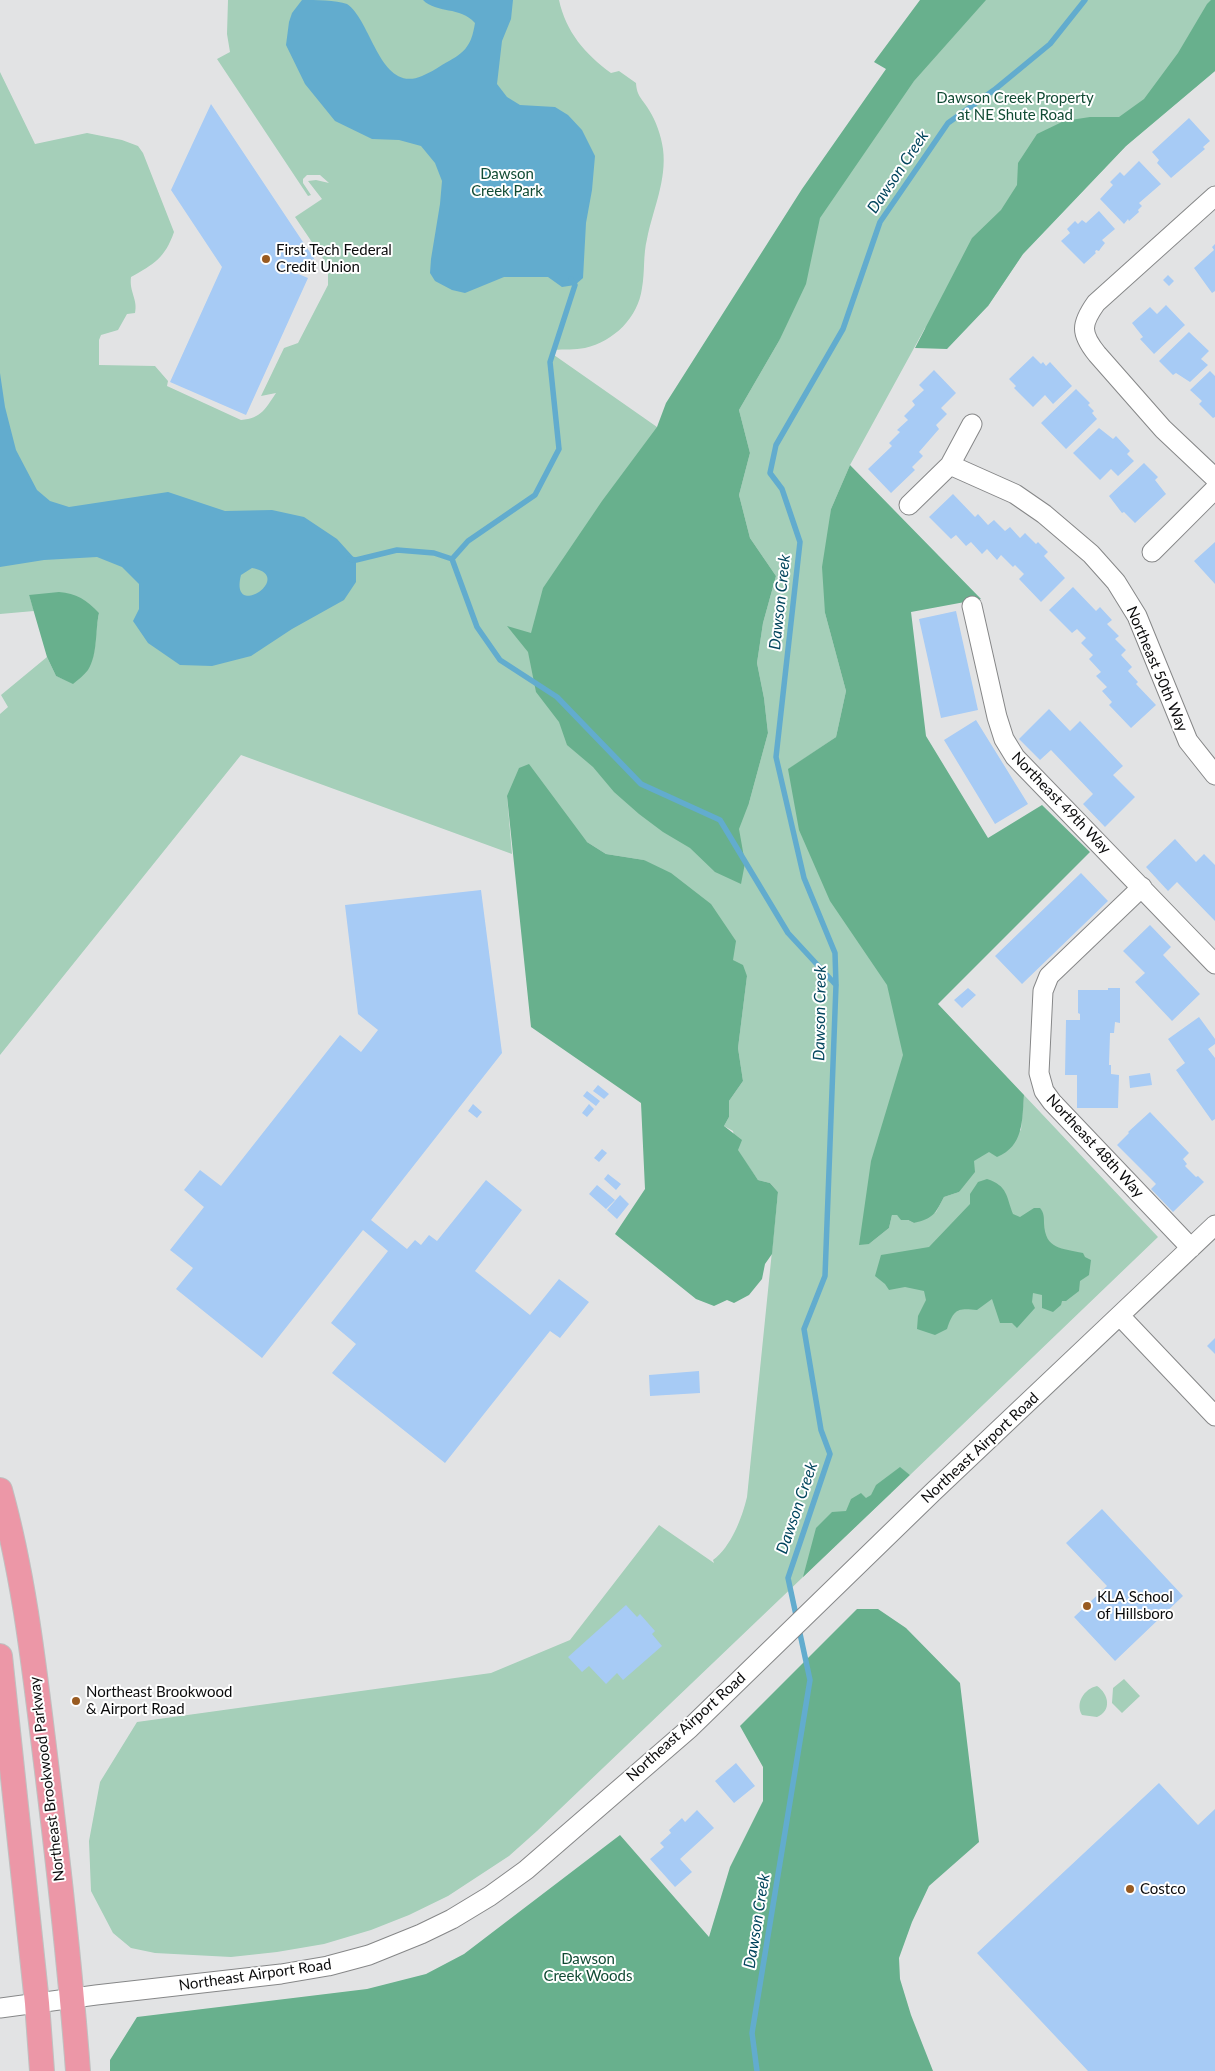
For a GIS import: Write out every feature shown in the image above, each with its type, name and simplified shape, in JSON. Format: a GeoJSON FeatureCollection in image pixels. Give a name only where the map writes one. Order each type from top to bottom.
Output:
{"type":"FeatureCollection","features":[{"type":"Feature","properties":{"kind":"main road","name":"Northeast Brookwood Parkway"},"geometry":{"type":"LineString","coordinates":[[0,1490],[16,1556],[33,1658],[72,1998],[78,2071]]}},
{"type":"Feature","properties":{"kind":"main road","name":"Northeast Brookwood Parkway"},"geometry":{"type":"LineString","coordinates":[[0,1656],[37,2003],[42,2071]]}},
{"type":"Feature","properties":{"kind":"street"},"geometry":{"type":"LineString","coordinates":[[1215,196],[1096,303],[1086,317],[1084,330],[1089,343],[1097,354],[1163,429],[1215,478]]}},
{"type":"Feature","properties":{"kind":"street"},"geometry":{"type":"LineString","coordinates":[[909,505],[950,465],[972,424]]}},
{"type":"Feature","properties":{"kind":"street","name":"Northeast 50th Way"},"geometry":{"type":"LineString","coordinates":[[950,465],[1015,494],[1044,514],[1078,541],[1116,582],[1137,616],[1188,741],[1215,775]]}},
{"type":"Feature","properties":{"kind":"street"},"geometry":{"type":"LineString","coordinates":[[1152,552],[1215,489]]}},
{"type":"Feature","properties":{"kind":"street","name":"Northeast 49th Way"},"geometry":{"type":"LineString","coordinates":[[972,606],[1004,739],[1015,757],[1215,964]]}},
{"type":"Feature","properties":{"kind":"street","name":"Northeast 48th Way"},"geometry":{"type":"LineString","coordinates":[[1142,887],[1049,976],[1043,991],[1040,1073],[1044,1091],[1052,1102],[1191,1248]]}},
{"type":"Feature","properties":{"kind":"street","name":"Northeast Airport Road"},"geometry":{"type":"LineString","coordinates":[[0,2008],[281,1974],[328,1966],[376,1952],[421,1934],[452,1919],[490,1896],[526,1870],[690,1728],[1215,1225]]}},
{"type":"Feature","properties":{"kind":"street"},"geometry":{"type":"LineString","coordinates":[[1120,1316],[1215,1416]]}},
{"type":"Feature","properties":{"kind":"green space"},"geometry":{"type":"Polygon","coordinates":[[[228,0],[559,0],[566,22],[585,50],[611,73],[619,71],[636,83],[639,95],[652,114],[658,128],[664,161],[659,194],[646,245],[640,299],[623,327],[606,340],[585,348],[554,350],[554,355],[657,427],[749,803],[768,733],[757,663],[763,623],[776,576],[750,538],[739,495],[750,453],[739,410],[779,341],[812,209],[960,0],[1215,0],[1215,71],[1126,146],[1023,254],[988,306],[925,328],[850,465],[831,509],[825,613],[846,691],[836,737],[789,769],[908,972],[919,1063],[869,1244],[889,1228],[892,1215],[897,1215],[914,1223],[936,1212],[944,1197],[959,1192],[973,1161],[1021,1130],[1024,1095],[1158,1237],[910,1475],[900,1468],[889,1476],[891,1493],[509,1856],[448,1896],[409,1915],[371,1930],[324,1944],[231,1957],[155,1953],[131,1948],[113,1933],[91,1891],[89,1841],[100,1782],[137,1722],[491,1673],[570,1640],[659,1525],[714,1563],[713,1560],[725,1548],[735,1532],[747,1497],[778,1192],[770,1183],[758,1180],[737,1150],[733,1131],[724,1126],[729,1117],[729,1101],[743,1081],[738,1048],[747,976],[644,860],[606,854],[507,796],[512,854],[241,755],[0,1055],[0,714],[8,707],[1,695],[47,657],[56,676],[73,683],[92,659],[99,613],[29,595],[34,611],[0,614],[0,72],[35,144],[87,133],[122,140],[138,146],[143,153],[174,232],[163,254],[131,277],[131,287],[136,308],[135,313],[127,314],[118,330],[101,335],[99,340],[99,365],[155,366],[168,381],[167,386],[241,420],[248,419],[262,412],[276,393],[261,396],[284,348],[298,343],[328,285],[326,263],[295,217],[322,199],[308,181],[316,180],[329,183],[320,175],[307,175],[303,179],[303,183],[311,195],[308,196],[217,59],[230,52],[227,34],[228,0]]]}},
{"type":"Feature","properties":{"kind":"green space"},"geometry":{"type":"Polygon","coordinates":[[[920,0],[986,0],[914,81],[820,218],[806,284],[779,341],[739,410],[750,453],[739,495],[750,538],[776,576],[763,623],[757,663],[768,733],[749,803],[739,829],[745,863],[741,884],[715,872],[690,848],[663,832],[639,814],[614,792],[593,767],[567,745],[559,722],[536,692],[528,652],[507,626],[531,633],[543,588],[602,501],[657,427],[666,403],[802,189],[886,69],[874,62],[920,0]]]}},
{"type":"Feature","properties":{"kind":"green space"},"geometry":{"type":"Polygon","coordinates":[[[1211,0],[1215,0],[1215,71],[1126,146],[1023,254],[988,306],[947,349],[915,348],[972,238],[1001,210],[1017,185],[1018,163],[1037,134],[1064,121],[1090,117],[1119,117],[1144,99],[1178,53],[1211,0]]]}},
{"type":"Feature","properties":{"kind":"green space"},"geometry":{"type":"Polygon","coordinates":[[[850,465],[981,599],[911,612],[926,736],[988,838],[1042,805],[1090,852],[938,1004],[1024,1095],[1022,1123],[1017,1139],[1006,1152],[997,1157],[989,1152],[974,1161],[975,1172],[959,1192],[944,1197],[930,1217],[914,1223],[908,1220],[901,1220],[897,1215],[892,1215],[889,1228],[869,1244],[859,1245],[871,1161],[903,1055],[887,985],[830,901],[799,830],[788,769],[836,737],[846,691],[825,613],[822,567],[831,509],[850,465]]]}},
{"type":"Feature","properties":{"kind":"green space"},"geometry":{"type":"Polygon","coordinates":[[[59,592],[81,598],[99,613],[95,650],[91,664],[88,670],[73,684],[56,676],[47,657],[29,595],[59,592]]]}},
{"type":"Feature","properties":{"kind":"green space"},"geometry":{"type":"Polygon","coordinates":[[[529,764],[587,842],[606,854],[644,860],[671,873],[711,904],[736,941],[733,960],[743,965],[747,976],[738,1048],[743,1081],[729,1101],[729,1117],[724,1126],[742,1140],[738,1150],[758,1180],[770,1183],[778,1192],[772,1254],[765,1264],[762,1279],[749,1295],[734,1303],[727,1300],[714,1306],[696,1299],[615,1234],[645,1189],[641,1103],[531,1027],[507,796],[519,768],[529,764]]]}},
{"type":"Feature","properties":{"kind":"green space"},"geometry":{"type":"Polygon","coordinates":[[[987,1179],[1003,1188],[1013,1214],[1020,1217],[1034,1208],[1040,1208],[1044,1215],[1045,1232],[1051,1243],[1083,1253],[1085,1257],[1091,1260],[1089,1275],[1080,1281],[1079,1291],[1066,1301],[1062,1301],[1061,1305],[1053,1312],[1042,1308],[1042,1295],[1033,1293],[1032,1302],[1035,1308],[1017,1328],[1012,1323],[1000,1323],[992,1299],[977,1310],[965,1309],[957,1311],[947,1329],[935,1335],[917,1329],[918,1316],[926,1300],[924,1291],[905,1287],[889,1290],[875,1276],[881,1255],[929,1247],[970,1204],[970,1194],[978,1182],[987,1179]]]}},
{"type":"Feature","properties":{"kind":"green space"},"geometry":{"type":"Polygon","coordinates":[[[900,1467],[910,1475],[803,1577],[816,1528],[832,1512],[846,1511],[851,1499],[861,1493],[866,1498],[871,1495],[876,1485],[900,1467]]]}},
{"type":"Feature","properties":{"kind":"green space","name":"Dawson Creek Woods"},"geometry":{"type":"Polygon","coordinates":[[[857,1609],[878,1609],[906,1628],[960,1683],[979,1842],[929,1886],[912,1922],[899,1958],[900,1979],[911,2015],[933,2071],[110,2071],[110,2060],[137,2017],[367,1989],[426,1974],[464,1954],[620,1835],[709,1937],[730,1867],[763,1801],[763,1767],[740,1726],[857,1609]]]}},
{"type":"Feature","properties":{"kind":"green space"},"geometry":{"type":"Polygon","coordinates":[[[1124,1679],[1140,1696],[1122,1713],[1112,1703],[1113,1688],[1124,1679]]]}},
{"type":"Feature","properties":{"kind":"green space"},"geometry":{"type":"Polygon","coordinates":[[[1097,1686],[1106,1698],[1107,1707],[1105,1711],[1097,1717],[1082,1715],[1080,1701],[1082,1697],[1088,1690],[1097,1686]]]}},
{"type":"Feature","properties":{"kind":"water"},"geometry":{"type":"Polygon","coordinates":[[[302,0],[331,1],[347,4],[356,13],[386,66],[396,75],[408,79],[427,74],[461,53],[469,44],[475,23],[463,14],[435,7],[423,0],[513,0],[511,19],[502,41],[497,84],[507,97],[520,105],[555,107],[568,115],[582,130],[595,156],[592,190],[586,223],[583,278],[575,285],[562,287],[548,277],[504,277],[465,293],[452,290],[435,281],[430,273],[442,181],[435,163],[421,146],[399,140],[372,139],[335,121],[305,84],[286,45],[292,13],[302,0]]]}},
{"type":"Feature","properties":{"kind":"water"},"geometry":{"type":"Polygon","coordinates":[[[0,373],[5,407],[16,450],[37,490],[50,501],[69,507],[168,492],[225,511],[272,510],[304,517],[337,539],[356,560],[356,582],[344,600],[292,629],[251,656],[212,666],[180,665],[148,643],[133,621],[139,609],[139,584],[122,567],[97,557],[44,560],[0,567],[0,373]],[[252,568],[241,575],[240,589],[244,595],[251,596],[265,586],[268,579],[264,573],[252,568]]]}},
{"type":"Feature","properties":{"kind":"building","name":"First Tech Federal Credit Union"},"geometry":{"type":"Polygon","coordinates":[[[211,104],[315,260],[296,273],[308,278],[246,415],[170,382],[222,267],[171,190],[211,104]]]}},
{"type":"Feature","properties":{"kind":"building"},"geometry":{"type":"Polygon","coordinates":[[[1189,118],[1210,141],[1203,147],[1205,149],[1171,178],[1157,163],[1159,160],[1152,152],[1189,118]]]}},
{"type":"Feature","properties":{"kind":"building"},"geometry":{"type":"Polygon","coordinates":[[[1139,161],[1161,184],[1139,203],[1142,206],[1138,210],[1139,212],[1124,224],[1100,199],[1113,185],[1110,182],[1120,172],[1124,176],[1139,161]]]}},
{"type":"Feature","properties":{"kind":"building"},"geometry":{"type":"Polygon","coordinates":[[[1099,211],[1115,229],[1102,240],[1105,243],[1099,251],[1096,250],[1096,253],[1084,264],[1061,241],[1070,233],[1067,229],[1075,221],[1078,224],[1082,220],[1086,223],[1099,211]]]}},
{"type":"Feature","properties":{"kind":"building"},"geometry":{"type":"Polygon","coordinates":[[[1215,244],[1215,291],[1212,293],[1194,268],[1214,250],[1212,247],[1215,244]]]}},
{"type":"Feature","properties":{"kind":"building"},"geometry":{"type":"Polygon","coordinates":[[[1168,275],[1174,281],[1169,286],[1163,280],[1168,275]]]}},
{"type":"Feature","properties":{"kind":"building"},"geometry":{"type":"Polygon","coordinates":[[[1166,305],[1185,325],[1154,354],[1140,339],[1143,337],[1132,323],[1150,307],[1157,314],[1166,305]]]}},
{"type":"Feature","properties":{"kind":"building"},"geometry":{"type":"Polygon","coordinates":[[[1189,332],[1209,351],[1201,359],[1208,365],[1190,382],[1176,373],[1173,375],[1159,361],[1189,332]]]}},
{"type":"Feature","properties":{"kind":"building"},"geometry":{"type":"Polygon","coordinates":[[[1033,356],[1046,366],[1050,362],[1072,386],[1053,404],[1045,395],[1033,407],[1014,388],[1016,386],[1009,379],[1033,356]]]}},
{"type":"Feature","properties":{"kind":"building"},"geometry":{"type":"Polygon","coordinates":[[[934,370],[956,393],[941,408],[947,414],[936,425],[939,429],[919,452],[923,456],[912,467],[915,470],[891,493],[868,469],[892,446],[889,443],[900,432],[897,430],[908,420],[904,416],[915,405],[912,401],[924,390],[919,385],[934,370]]]}},
{"type":"Feature","properties":{"kind":"building"},"geometry":{"type":"Polygon","coordinates":[[[1210,371],[1215,376],[1215,417],[1213,418],[1199,404],[1202,401],[1190,390],[1210,371]]]}},
{"type":"Feature","properties":{"kind":"building"},"geometry":{"type":"Polygon","coordinates":[[[1076,389],[1090,403],[1088,405],[1094,411],[1092,413],[1097,419],[1066,449],[1041,423],[1076,389]]]}},
{"type":"Feature","properties":{"kind":"building"},"geometry":{"type":"Polygon","coordinates":[[[1099,428],[1113,439],[1116,436],[1130,451],[1127,454],[1134,461],[1118,476],[1111,469],[1100,480],[1073,453],[1099,428]]]}},
{"type":"Feature","properties":{"kind":"building"},"geometry":{"type":"Polygon","coordinates":[[[1144,463],[1158,477],[1155,480],[1166,494],[1135,523],[1124,512],[1122,513],[1109,496],[1144,463]]]}},
{"type":"Feature","properties":{"kind":"building"},"geometry":{"type":"Polygon","coordinates":[[[953,494],[975,517],[978,514],[988,525],[994,520],[1005,531],[1010,527],[1020,538],[1025,533],[1036,544],[1038,542],[1048,552],[1044,556],[1065,578],[1041,602],[1019,579],[1024,574],[1015,565],[1013,567],[1001,555],[997,560],[987,549],[982,554],[971,542],[966,546],[956,535],[951,539],[929,517],[953,494]]]}},
{"type":"Feature","properties":{"kind":"building"},"geometry":{"type":"Polygon","coordinates":[[[1215,542],[1215,584],[1194,561],[1215,542]]]}},
{"type":"Feature","properties":{"kind":"building"},"geometry":{"type":"Polygon","coordinates":[[[1073,587],[1096,611],[1100,607],[1112,620],[1107,624],[1119,636],[1115,639],[1126,650],[1121,655],[1132,667],[1128,671],[1138,682],[1136,684],[1156,705],[1131,728],[1109,705],[1112,702],[1102,691],[1107,687],[1096,676],[1101,672],[1089,659],[1093,655],[1081,643],[1086,638],[1077,629],[1072,633],[1049,610],[1073,587]]]}},
{"type":"Feature","properties":{"kind":"building"},"geometry":{"type":"Polygon","coordinates":[[[956,611],[978,710],[941,718],[919,619],[956,611]]]}},
{"type":"Feature","properties":{"kind":"building"},"geometry":{"type":"Polygon","coordinates":[[[1049,709],[1070,731],[1080,721],[1123,766],[1113,775],[1135,797],[1105,827],[1083,804],[1093,794],[1051,750],[1040,760],[1019,739],[1049,709]]]}},
{"type":"Feature","properties":{"kind":"building"},"geometry":{"type":"Polygon","coordinates":[[[976,720],[1028,804],[995,824],[944,740],[976,720]]]}},
{"type":"Feature","properties":{"kind":"building"},"geometry":{"type":"Polygon","coordinates":[[[1175,839],[1196,862],[1204,854],[1215,865],[1215,921],[1177,882],[1168,891],[1146,867],[1175,839]]]}},
{"type":"Feature","properties":{"kind":"building"},"geometry":{"type":"Polygon","coordinates":[[[1081,873],[1108,901],[1022,984],[995,956],[1081,873]]]}},
{"type":"Feature","properties":{"kind":"building"},"geometry":{"type":"Polygon","coordinates":[[[481,890],[502,1053],[371,1220],[407,1249],[415,1240],[421,1245],[429,1235],[437,1241],[486,1180],[522,1210],[475,1271],[530,1315],[559,1279],[589,1302],[560,1338],[550,1331],[445,1463],[332,1373],[356,1344],[331,1323],[388,1251],[363,1230],[262,1358],[176,1289],[193,1268],[170,1250],[204,1207],[184,1190],[200,1170],[221,1186],[340,1035],[361,1052],[378,1030],[358,1014],[345,905],[481,890]]]}},
{"type":"Feature","properties":{"kind":"building"},"geometry":{"type":"Polygon","coordinates":[[[1150,925],[1171,947],[1163,955],[1200,994],[1172,1021],[1135,982],[1145,973],[1123,951],[1150,925]]]}},
{"type":"Feature","properties":{"kind":"building"},"geometry":{"type":"Polygon","coordinates":[[[968,988],[976,995],[962,1008],[954,1000],[968,988]]]}},
{"type":"Feature","properties":{"kind":"building"},"geometry":{"type":"Polygon","coordinates":[[[1108,988],[1120,988],[1120,1023],[1115,1022],[1114,1033],[1110,1033],[1109,1065],[1111,1065],[1111,1074],[1119,1075],[1118,1108],[1077,1108],[1077,1075],[1065,1075],[1066,1020],[1080,1020],[1080,1014],[1078,1013],[1078,990],[1108,990],[1108,988]]]}},
{"type":"Feature","properties":{"kind":"building"},"geometry":{"type":"Polygon","coordinates":[[[1199,1017],[1215,1039],[1215,1044],[1208,1049],[1215,1058],[1215,1119],[1212,1121],[1176,1070],[1185,1063],[1168,1039],[1199,1017]]]}},
{"type":"Feature","properties":{"kind":"building"},"geometry":{"type":"Polygon","coordinates":[[[1150,1073],[1152,1085],[1130,1088],[1129,1076],[1150,1073]]]}},
{"type":"Feature","properties":{"kind":"building"},"geometry":{"type":"Polygon","coordinates":[[[598,1085],[609,1094],[604,1099],[593,1091],[598,1085]]]}},
{"type":"Feature","properties":{"kind":"building"},"geometry":{"type":"Polygon","coordinates":[[[587,1091],[600,1101],[596,1106],[583,1096],[587,1091]]]}},
{"type":"Feature","properties":{"kind":"building"},"geometry":{"type":"Polygon","coordinates":[[[473,1104],[482,1112],[477,1118],[468,1111],[473,1104]]]}},
{"type":"Feature","properties":{"kind":"building"},"geometry":{"type":"Polygon","coordinates":[[[589,1104],[594,1109],[587,1117],[582,1113],[589,1104]]]}},
{"type":"Feature","properties":{"kind":"building"},"geometry":{"type":"Polygon","coordinates":[[[1150,1112],[1189,1153],[1183,1159],[1187,1164],[1185,1166],[1204,1182],[1173,1212],[1151,1189],[1156,1184],[1117,1145],[1150,1112]]]}},
{"type":"Feature","properties":{"kind":"building"},"geometry":{"type":"Polygon","coordinates":[[[602,1149],[607,1153],[599,1162],[594,1158],[602,1149]]]}},
{"type":"Feature","properties":{"kind":"building"},"geometry":{"type":"Polygon","coordinates":[[[608,1174],[621,1184],[616,1190],[604,1179],[608,1174]]]}},
{"type":"Feature","properties":{"kind":"building"},"geometry":{"type":"Polygon","coordinates":[[[597,1185],[615,1200],[606,1209],[589,1194],[597,1185]]]}},
{"type":"Feature","properties":{"kind":"building"},"geometry":{"type":"Polygon","coordinates":[[[620,1195],[629,1204],[617,1219],[607,1210],[620,1195]]]}},
{"type":"Feature","properties":{"kind":"building"},"geometry":{"type":"Polygon","coordinates":[[[1215,1338],[1215,1354],[1207,1346],[1215,1338]]]}},
{"type":"Feature","properties":{"kind":"building"},"geometry":{"type":"Polygon","coordinates":[[[699,1371],[700,1393],[650,1396],[649,1375],[699,1371]]]}},
{"type":"Feature","properties":{"kind":"building"},"geometry":{"type":"Polygon","coordinates":[[[1102,1509],[1183,1596],[1115,1661],[1074,1617],[1107,1586],[1066,1543],[1102,1509]]]}},
{"type":"Feature","properties":{"kind":"building"},"geometry":{"type":"Polygon","coordinates":[[[626,1605],[637,1617],[640,1614],[655,1631],[652,1634],[662,1646],[623,1680],[617,1673],[606,1684],[589,1666],[582,1672],[568,1657],[626,1605]]]}},
{"type":"Feature","properties":{"kind":"building"},"geometry":{"type":"Polygon","coordinates":[[[736,1763],[755,1786],[734,1803],[715,1781],[736,1763]]]}},
{"type":"Feature","properties":{"kind":"building","name":"Costco"},"geometry":{"type":"Polygon","coordinates":[[[1159,1783],[1198,1825],[1215,1809],[1215,2071],[1088,2071],[977,1953],[1159,1783]]]}},
{"type":"Feature","properties":{"kind":"building"},"geometry":{"type":"Polygon","coordinates":[[[697,1810],[714,1828],[680,1859],[692,1872],[675,1887],[650,1859],[664,1847],[660,1843],[671,1833],[669,1830],[682,1818],[685,1822],[697,1810]]]}},
{"type":"Feature","properties":{"kind":"waterway","name":"Dawson Creek"},"geometry":{"type":"LineString","coordinates":[[757,2071],[752,2033],[810,1680],[788,1578],[830,1454],[821,1430],[804,1329],[825,1276],[836,985],[835,953],[804,878],[776,757],[800,542],[782,489],[770,473],[776,445],[843,329],[880,222],[948,123],[994,90],[1050,44],[1085,0]]}},
{"type":"Feature","properties":{"kind":"waterway"},"geometry":{"type":"LineString","coordinates":[[452,559],[468,541],[535,495],[559,449],[550,362],[575,285],[571,279]]}},
{"type":"Feature","properties":{"kind":"waterway"},"geometry":{"type":"LineString","coordinates":[[349,559],[356,560],[397,550],[434,553],[452,559]]}},
{"type":"Feature","properties":{"kind":"waterway"},"geometry":{"type":"LineString","coordinates":[[452,559],[477,627],[500,660],[557,697],[641,784],[720,820],[788,933],[836,985]]}},
{"type":"Feature","properties":{"kind":"place","name":"First Tech Federal Credit Union"},"geometry":{"type":"Point","coordinates":[266,259]}},
{"type":"Feature","properties":{"kind":"place","name":"KLA School of Hillsboro"},"geometry":{"type":"Point","coordinates":[1087,1606]}},
{"type":"Feature","properties":{"kind":"place","name":"Northeast Brookwood & Airport Road"},"geometry":{"type":"Point","coordinates":[76,1701]}},
{"type":"Feature","properties":{"kind":"place","name":"Costco"},"geometry":{"type":"Point","coordinates":[1130,1889]}},
{"type":"Feature","properties":{"kind":"park label","name":"Dawson Creek Property at NE Shute Road"},"geometry":{"type":"Point","coordinates":[1015,106]}},
{"type":"Feature","properties":{"kind":"park label","name":"Dawson Creek Park"},"geometry":{"type":"Point","coordinates":[507,182]}}]}
